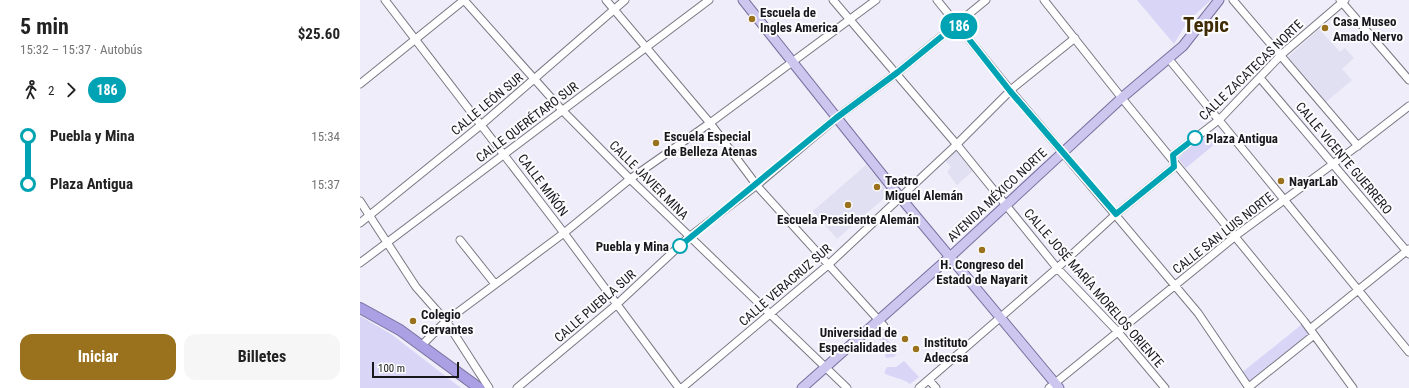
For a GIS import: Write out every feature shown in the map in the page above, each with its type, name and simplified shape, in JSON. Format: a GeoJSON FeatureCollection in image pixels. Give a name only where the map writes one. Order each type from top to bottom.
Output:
{"type":"FeatureCollection","features":[{"type":"Feature","properties":{"kind":"highway"},"geometry":{"type":"LineString","coordinates":[[360,308],[400,330],[471,386],[479,388]]}},
{"type":"Feature","properties":{"kind":"main road"},"geometry":{"type":"LineString","coordinates":[[743,0],[836,118],[900,197],[951,256],[1055,386]]}},
{"type":"Feature","properties":{"kind":"main road","name":"AVENIDA MÉXICO NORTE"},"geometry":{"type":"LineString","coordinates":[[802,388],[880,323],[1006,204],[1122,98],[1183,46],[1219,0]]}},
{"type":"Feature","properties":{"kind":"street","name":"CALLE MIÑÓN"},"geometry":{"type":"LineString","coordinates":[[385,0],[564,233],[679,388]]}},
{"type":"Feature","properties":{"kind":"street"},"geometry":{"type":"LineString","coordinates":[[360,84],[464,0]]}},
{"type":"Feature","properties":{"kind":"street","name":"CALLE JAVIER MINA"},"geometry":{"type":"LineString","coordinates":[[464,0],[562,110],[630,179],[847,388]]}},
{"type":"Feature","properties":{"kind":"street"},"geometry":{"type":"LineString","coordinates":[[606,0],[645,48],[710,123],[757,185],[880,323]]}},
{"type":"Feature","properties":{"kind":"street","name":"CALLE LEÓN SUR"},"geometry":{"type":"LineString","coordinates":[[360,222],[481,125],[625,0]]}},
{"type":"Feature","properties":{"kind":"street","name":"CALLE QUERÉTARO SUR"},"geometry":{"type":"LineString","coordinates":[[360,264],[709,0]]}},
{"type":"Feature","properties":{"kind":"street","name":"CALLE JOSÉ MARÍA MORELOS ORIENTE"},"geometry":{"type":"LineString","coordinates":[[833,0],[1006,204],[1057,268],[1118,332],[1165,388]]}},
{"type":"Feature","properties":{"kind":"street"},"geometry":{"type":"LineString","coordinates":[[421,346],[446,322],[564,233],[630,179],[710,123],[876,0]]}},
{"type":"Feature","properties":{"kind":"street"},"geometry":{"type":"LineString","coordinates":[[937,0],[1010,91],[1175,284],[1198,313],[1248,386]]}},
{"type":"Feature","properties":{"kind":"street","name":"CALLE PUEBLA SUR"},"geometry":{"type":"LineString","coordinates":[[517,388],[616,305],[689,237],[757,185],[836,118],[895,74],[986,0]]}},
{"type":"Feature","properties":{"kind":"street"},"geometry":{"type":"LineString","coordinates":[[1044,0],[1174,162],[1236,236],[1312,332],[1352,388]]}},
{"type":"Feature","properties":{"kind":"street"},"geometry":{"type":"LineString","coordinates":[[1233,0],[1281,58],[1358,146]]}},
{"type":"Feature","properties":{"kind":"street"},"geometry":{"type":"LineString","coordinates":[[1343,1],[1409,80]]}},
{"type":"Feature","properties":{"kind":"street","name":"CALLE ZACATECAS NORTE"},"geometry":{"type":"LineString","coordinates":[[919,388],[1057,268],[1116,214],[1174,167],[1173,155],[1218,121],[1281,58],[1282,54],[1343,1]]}},
{"type":"Feature","properties":{"kind":"street","name":"CALLE VERACRUZ SUR"},"geometry":{"type":"LineString","coordinates":[[682,388],[828,265],[956,145],[1010,91],[1075,38]]}},
{"type":"Feature","properties":{"kind":"street"},"geometry":{"type":"LineString","coordinates":[[1168,58],[1218,121],[1285,200],[1409,352]]}},
{"type":"Feature","properties":{"kind":"street","name":"CALLE VICENTE GUERRERO"},"geometry":{"type":"LineString","coordinates":[[1260,78],[1408,251]]}},
{"type":"Feature","properties":{"kind":"street","name":"CALLE SAN LUIS NORTE"},"geometry":{"type":"LineString","coordinates":[[1055,386],[1175,284],[1236,236],[1358,146],[1409,106]]}},
{"type":"Feature","properties":{"kind":"street"},"geometry":{"type":"LineString","coordinates":[[360,201],[416,287],[446,322],[489,388]]}},
{"type":"Feature","properties":{"kind":"street"},"geometry":{"type":"LineString","coordinates":[[460,240],[496,284]]}},
{"type":"Feature","properties":{"kind":"street"},"geometry":{"type":"LineString","coordinates":[[1240,388],[1248,386],[1408,251]]}},
{"type":"Feature","properties":{"kind":"street"},"geometry":{"type":"LineString","coordinates":[[929,380],[936,388]]}},
{"type":"Feature","properties":{"kind":"shaded area"},"geometry":{"type":"Polygon","coordinates":[[[1137,0],[1211,0],[1187,22],[1174,44],[1137,0]]]}},
{"type":"Feature","properties":{"kind":"shaded area"},"geometry":{"type":"Polygon","coordinates":[[[1319,29],[1340,52],[1345,48],[1354,58],[1342,69],[1352,80],[1326,102],[1287,58],[1319,29]]]}},
{"type":"Feature","properties":{"kind":"shaded area","name":"Plaza Antigua"},"geometry":{"type":"Polygon","coordinates":[[[1208,132],[1216,143],[1186,168],[1178,158],[1208,132]]]}},
{"type":"Feature","properties":{"kind":"shaded area"},"geometry":{"type":"Polygon","coordinates":[[[955,150],[973,171],[957,185],[947,172],[951,167],[945,160],[955,150]]]}},
{"type":"Feature","properties":{"kind":"shaded area","name":"Escuela Presidente Alemán"},"geometry":{"type":"Polygon","coordinates":[[[866,165],[890,193],[837,239],[813,211],[866,165]]]}},
{"type":"Feature","properties":{"kind":"shaded area"},"geometry":{"type":"Polygon","coordinates":[[[360,316],[391,334],[461,388],[360,388],[360,316]]]}},
{"type":"Feature","properties":{"kind":"shaded area"},"geometry":{"type":"Polygon","coordinates":[[[1306,321],[1316,334],[1249,387],[1240,374],[1306,321]]]}},
{"type":"Feature","properties":{"kind":"shaded area"},"geometry":{"type":"Polygon","coordinates":[[[881,332],[898,352],[894,357],[886,358],[881,341],[875,337],[881,332]]]}},
{"type":"Feature","properties":{"kind":"shaded area"},"geometry":{"type":"Polygon","coordinates":[[[904,361],[919,377],[910,384],[904,380],[884,373],[887,367],[896,367],[904,361]]]}},
{"type":"Feature","properties":{"kind":"bus line","name":"186"},"geometry":{"type":"LineString","coordinates":[[680,246],[689,237],[757,185],[836,118],[898,72],[957,24],[1010,91],[1116,214],[1174,167],[1173,155],[1195,138]]}},
{"type":"Feature","properties":{"kind":"place","name":"Escuela de Ingles America"},"geometry":{"type":"Point","coordinates":[752,19]}},
{"type":"Feature","properties":{"kind":"place","name":"Casa Museo Amado Nervo"},"geometry":{"type":"Point","coordinates":[1325,28]}},
{"type":"Feature","properties":{"kind":"place","name":"Plaza Antigua"},"geometry":{"type":"Point","coordinates":[1195,138]}},
{"type":"Feature","properties":{"kind":"place","name":"Escuela Especial de Belleza Atenas"},"geometry":{"type":"Point","coordinates":[656,143]}},
{"type":"Feature","properties":{"kind":"place","name":"NayarLab"},"geometry":{"type":"Point","coordinates":[1281,181]}},
{"type":"Feature","properties":{"kind":"place","name":"Teatro Miguel Alemán"},"geometry":{"type":"Point","coordinates":[877,187]}},
{"type":"Feature","properties":{"kind":"place","name":"Escuela Presidente Alemán"},"geometry":{"type":"Point","coordinates":[848,205]}},
{"type":"Feature","properties":{"kind":"place","name":"Puebla y Mina"},"geometry":{"type":"Point","coordinates":[680,246]}},
{"type":"Feature","properties":{"kind":"place","name":"H. Congreso del Estado de Nayarit"},"geometry":{"type":"Point","coordinates":[982,250]}},
{"type":"Feature","properties":{"kind":"place","name":"Colegio Cervantes"},"geometry":{"type":"Point","coordinates":[413,321]}},
{"type":"Feature","properties":{"kind":"place","name":"Universidad de Especialidades"},"geometry":{"type":"Point","coordinates":[905,339]}},
{"type":"Feature","properties":{"kind":"place","name":"Instituto Adeccsa"},"geometry":{"type":"Point","coordinates":[916,349]}},
{"type":"Feature","properties":{"kind":"district","name":"Tepic"},"geometry":{"type":"Point","coordinates":[1206,25]}}]}
